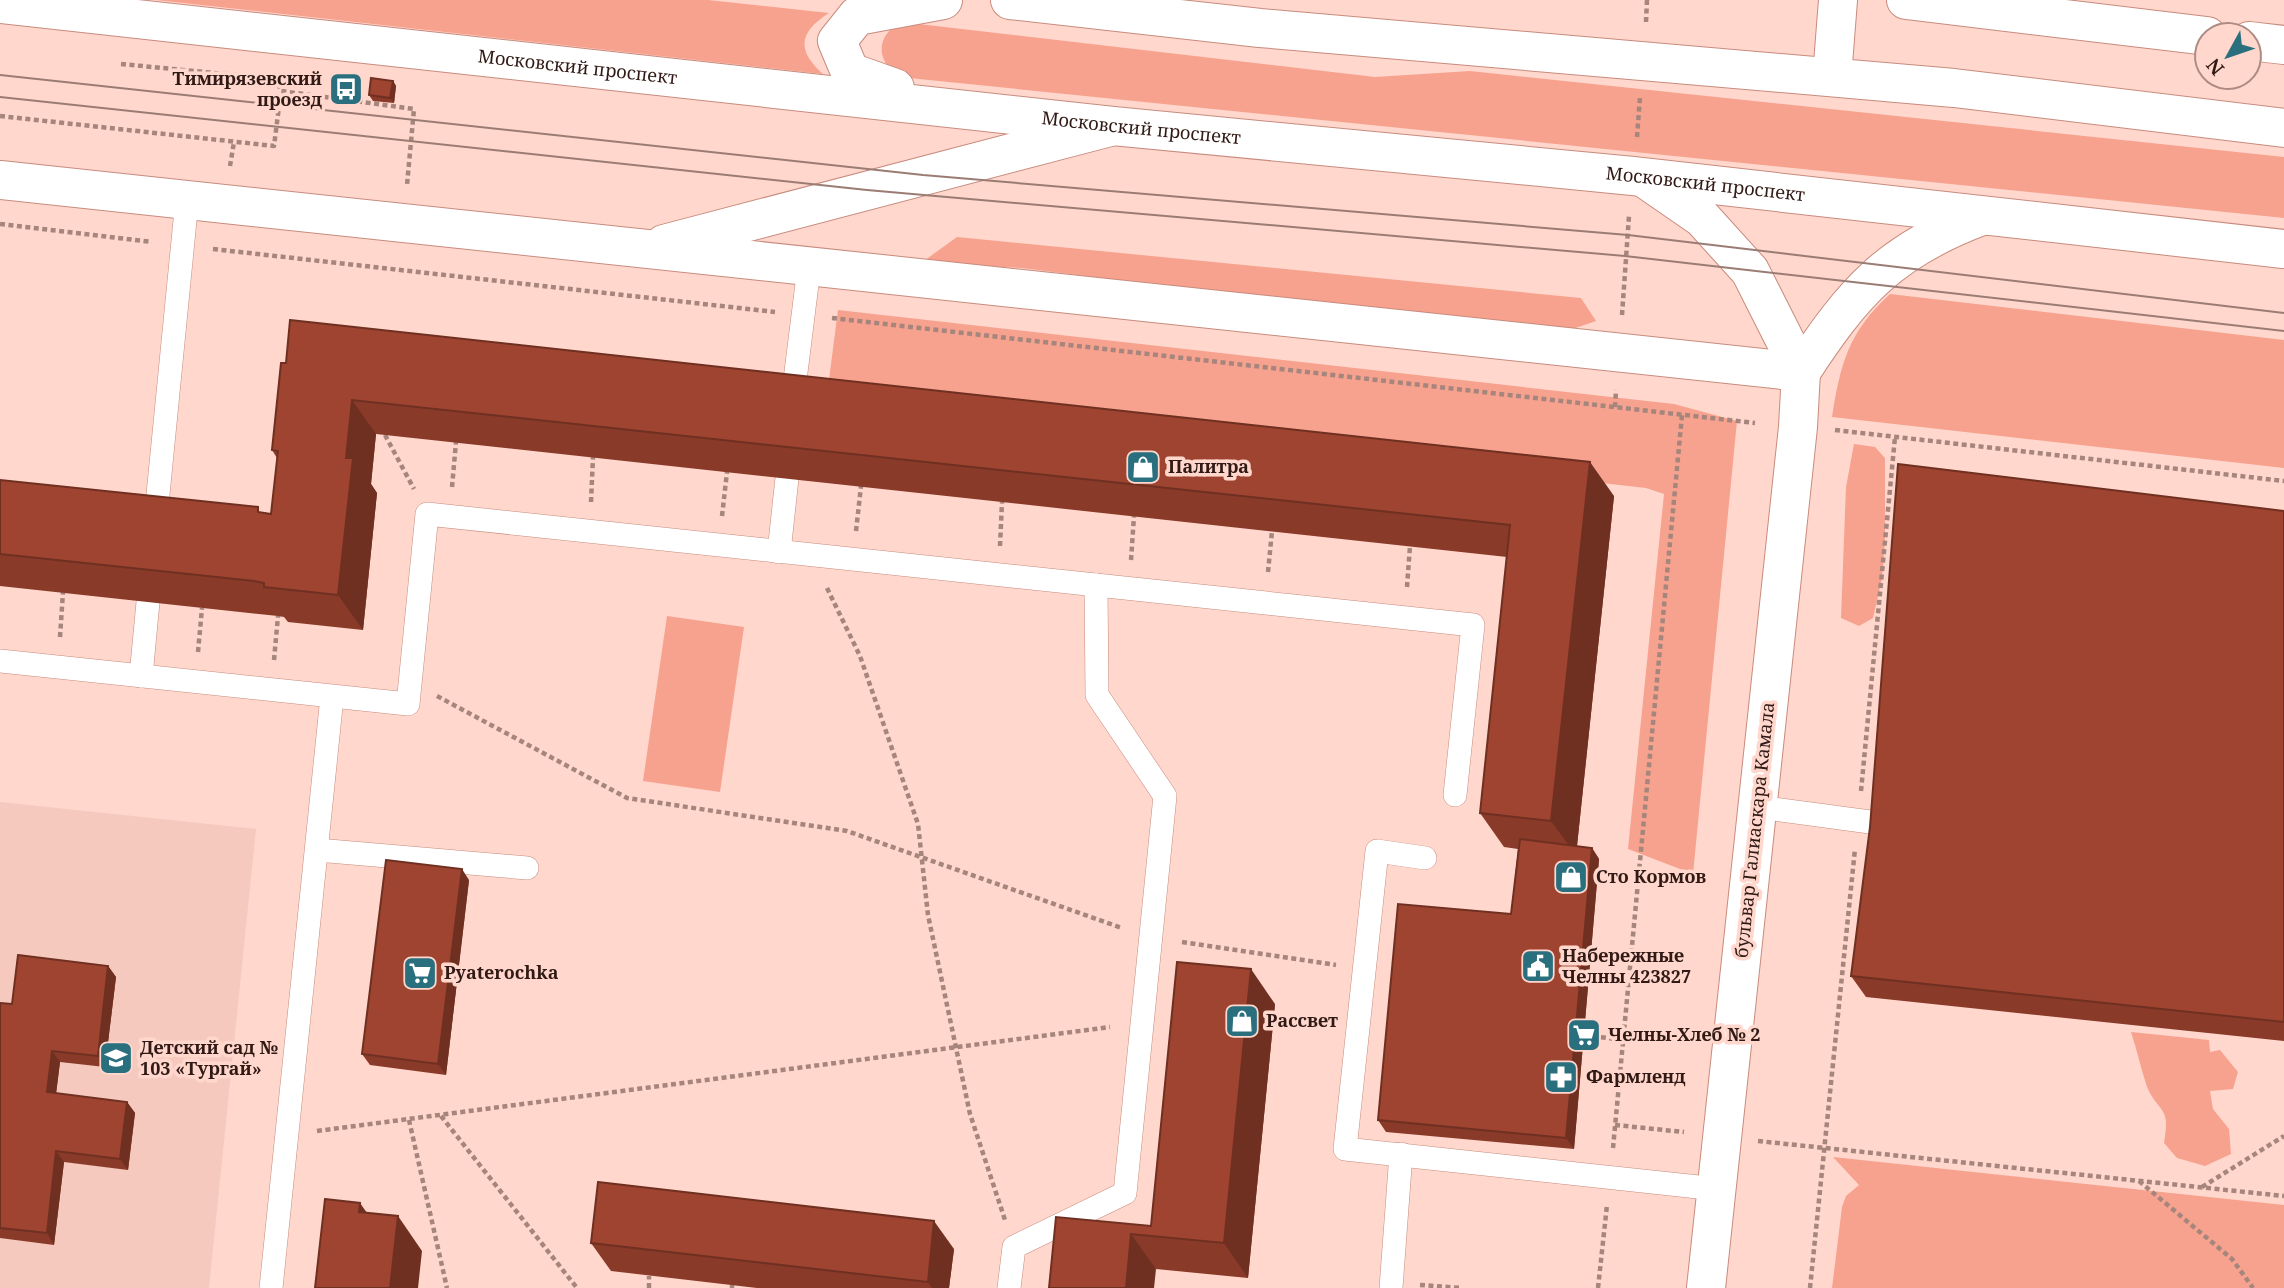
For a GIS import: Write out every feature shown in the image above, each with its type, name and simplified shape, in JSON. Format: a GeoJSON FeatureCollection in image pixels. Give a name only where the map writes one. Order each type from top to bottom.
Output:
{"type":"FeatureCollection","features":[{"type":"Feature","properties":{"kind":"street"},"geometry":{"type":"LineString","coordinates":[[943,0],[857,16],[837,41],[850,72],[953,108]]}},
{"type":"Feature","properties":{"kind":"street"},"geometry":{"type":"LineString","coordinates":[[1010,0],[1260,28],[1954,88],[2284,128]]}},
{"type":"Feature","properties":{"kind":"street"},"geometry":{"type":"LineString","coordinates":[[1832,77],[1838,0]]}},
{"type":"Feature","properties":{"kind":"street"},"geometry":{"type":"LineString","coordinates":[[1906,0],[2193,34]]}},
{"type":"Feature","properties":{"kind":"street","name":"Московский проспект"},"geometry":{"type":"LineString","coordinates":[[0,4],[1113,126],[2284,249]]}},
{"type":"Feature","properties":{"kind":"street"},"geometry":{"type":"LineString","coordinates":[[2263,43],[2284,46]]}},
{"type":"Feature","properties":{"kind":"street"},"geometry":{"type":"LineString","coordinates":[[641,250],[1113,126]]}},
{"type":"Feature","properties":{"kind":"street"},"geometry":{"type":"LineString","coordinates":[[0,180],[1801,372]]}},
{"type":"Feature","properties":{"kind":"street","name":"бульвар Галиаскара Камала"},"geometry":{"type":"LineString","coordinates":[[1647,180],[1702,218],[1733,248],[1750,271],[1801,372]]}},
{"type":"Feature","properties":{"kind":"street","name":"бульвар Галиаскара Камала"},"geometry":{"type":"LineString","coordinates":[[1706,1288],[1798,427],[1801,372],[1835,319],[1885,268],[1944,230],[1982,216]]}},
{"type":"Feature","properties":{"kind":"lane"},"geometry":{"type":"LineString","coordinates":[[155,528],[187,200]]}},
{"type":"Feature","properties":{"kind":"lane"},"geometry":{"type":"LineString","coordinates":[[792,407],[809,268]]}},
{"type":"Feature","properties":{"kind":"lane"},"geometry":{"type":"LineString","coordinates":[[779,551],[787,478]]}},
{"type":"Feature","properties":{"kind":"lane"},"geometry":{"type":"LineString","coordinates":[[0,661],[408,704],[439,515],[1473,625],[1455,795]]}},
{"type":"Feature","properties":{"kind":"lane"},"geometry":{"type":"LineString","coordinates":[[1009,1288],[1014,1247],[1125,1193],[1165,796],[1097,695],[1096,585]]}},
{"type":"Feature","properties":{"kind":"lane"},"geometry":{"type":"LineString","coordinates":[[141,676],[148,602]]}},
{"type":"Feature","properties":{"kind":"lane"},"geometry":{"type":"LineString","coordinates":[[271,1288],[332,697]]}},
{"type":"Feature","properties":{"kind":"lane"},"geometry":{"type":"LineString","coordinates":[[1758,807],[1917,828]]}},
{"type":"Feature","properties":{"kind":"lane"},"geometry":{"type":"LineString","coordinates":[[317,850],[527,868]]}},
{"type":"Feature","properties":{"kind":"lane"},"geometry":{"type":"LineString","coordinates":[[1425,858],[1377,851],[1345,1149],[1717,1189]]}},
{"type":"Feature","properties":{"kind":"lane"},"geometry":{"type":"LineString","coordinates":[[1391,1286],[1401,1154]]}},
{"type":"Feature","properties":{"kind":"path"},"geometry":{"type":"LineString","coordinates":[[0,116],[274,146],[281,91],[278,79],[121,64]]}},
{"type":"Feature","properties":{"kind":"path"},"geometry":{"type":"LineString","coordinates":[[281,91],[414,109],[409,158]]}},
{"type":"Feature","properties":{"kind":"path"},"geometry":{"type":"LineString","coordinates":[[0,225],[1755,423]]}},
{"type":"Feature","properties":{"kind":"path"},"geometry":{"type":"LineString","coordinates":[[1598,1288],[1682,415]]}},
{"type":"Feature","properties":{"kind":"path"},"geometry":{"type":"LineString","coordinates":[[1830,430],[2284,481]]}},
{"type":"Feature","properties":{"kind":"path"},"geometry":{"type":"LineString","coordinates":[[385,435],[439,515]]}},
{"type":"Feature","properties":{"kind":"path"},"geometry":{"type":"LineString","coordinates":[[1860,802],[1895,437]]}},
{"type":"Feature","properties":{"kind":"path"},"geometry":{"type":"LineString","coordinates":[[439,515],[456,442]]}},
{"type":"Feature","properties":{"kind":"path"},"geometry":{"type":"LineString","coordinates":[[590,531],[593,457]]}},
{"type":"Feature","properties":{"kind":"path"},"geometry":{"type":"LineString","coordinates":[[720,545],[727,472]]}},
{"type":"Feature","properties":{"kind":"path"},"geometry":{"type":"LineString","coordinates":[[853,559],[861,486]]}},
{"type":"Feature","properties":{"kind":"path"},"geometry":{"type":"LineString","coordinates":[[998,575],[1002,502]]}},
{"type":"Feature","properties":{"kind":"path"},"geometry":{"type":"LineString","coordinates":[[1130,589],[1134,516]]}},
{"type":"Feature","properties":{"kind":"path"},"geometry":{"type":"LineString","coordinates":[[1264,603],[1272,531]]}},
{"type":"Feature","properties":{"kind":"path"},"geometry":{"type":"LineString","coordinates":[[1405,618],[1410,546]]}},
{"type":"Feature","properties":{"kind":"path"},"geometry":{"type":"LineString","coordinates":[[811,555],[860,656],[918,824],[928,915],[970,1114],[1014,1247]]}},
{"type":"Feature","properties":{"kind":"path"},"geometry":{"type":"LineString","coordinates":[[58,667],[63,592]]}},
{"type":"Feature","properties":{"kind":"path"},"geometry":{"type":"LineString","coordinates":[[196,682],[202,608]]}},
{"type":"Feature","properties":{"kind":"path"},"geometry":{"type":"LineString","coordinates":[[272,690],[278,616]]}},
{"type":"Feature","properties":{"kind":"path"},"geometry":{"type":"LineString","coordinates":[[410,681],[627,798],[847,831],[1151,938],[1364,970]]}},
{"type":"Feature","properties":{"kind":"path"},"geometry":{"type":"LineString","coordinates":[[1810,1288],[1855,843]]}},
{"type":"Feature","properties":{"kind":"path"},"geometry":{"type":"LineString","coordinates":[[287,1135],[1142,1023]]}},
{"type":"Feature","properties":{"kind":"path"},"geometry":{"type":"LineString","coordinates":[[1584,1035],[1623,1040]]}},
{"type":"Feature","properties":{"kind":"path"},"geometry":{"type":"LineString","coordinates":[[441,1115],[577,1288]]}},
{"type":"Feature","properties":{"kind":"path"},"geometry":{"type":"LineString","coordinates":[[409,1119],[447,1288]]}},
{"type":"Feature","properties":{"kind":"path"},"geometry":{"type":"LineString","coordinates":[[1615,1125],[2284,1196]]}},
{"type":"Feature","properties":{"kind":"path"},"geometry":{"type":"LineString","coordinates":[[2202,1188],[2284,1136]]}},
{"type":"Feature","properties":{"kind":"path"},"geometry":{"type":"LineString","coordinates":[[2139,1181],[2232,1259],[2253,1288]]}},
{"type":"Feature","properties":{"kind":"path"},"geometry":{"type":"LineString","coordinates":[[649,1276],[649,1288]]}},
{"type":"Feature","properties":{"kind":"path"},"geometry":{"type":"LineString","coordinates":[[1391,1286],[1462,1288]]}},
{"type":"Feature","properties":{"kind":"shaded area"},"geometry":{"type":"Polygon","coordinates":[[[156,0],[708,0],[829,13],[812,27],[805,42],[808,57],[823,74],[156,0]]]}},
{"type":"Feature","properties":{"kind":"shaded area"},"geometry":{"type":"Polygon","coordinates":[[[901,22],[1375,77],[1470,71],[2284,157],[2284,218],[899,77],[886,64],[882,49],[886,34],[901,22]]]}},
{"type":"Feature","properties":{"kind":"shaded area"},"geometry":{"type":"Polygon","coordinates":[[[957,237],[1581,298],[1596,321],[1555,335],[1022,268],[921,263],[957,237]]]}},
{"type":"Feature","properties":{"kind":"shaded area"},"geometry":{"type":"Polygon","coordinates":[[[1890,294],[2284,340],[2284,468],[1832,417],[1843,365],[1856,335],[1890,294]]]}},
{"type":"Feature","properties":{"kind":"shaded area"},"geometry":{"type":"Polygon","coordinates":[[[838,310],[1674,404],[1737,421],[1693,874],[1628,849],[1664,494],[1646,488],[827,395],[838,310]]]}},
{"type":"Feature","properties":{"kind":"shaded area"},"geometry":{"type":"Polygon","coordinates":[[[1854,444],[1875,447],[1885,458],[1882,579],[1873,618],[1859,626],[1841,618],[1846,487],[1854,444]]]}},
{"type":"Feature","properties":{"kind":"shaded area"},"geometry":{"type":"Polygon","coordinates":[[[667,616],[744,627],[720,792],[643,781],[667,616]]]}},
{"type":"Feature","properties":{"kind":"shaded area","name":"Детский сад № 103 «Тургай»"},"geometry":{"type":"Polygon","coordinates":[[[0,802],[256,829],[209,1288],[0,1288],[0,802]]]}},
{"type":"Feature","properties":{"kind":"shaded area"},"geometry":{"type":"Polygon","coordinates":[[[2131,1032],[2209,1040],[2210,1052],[2220,1050],[2238,1072],[2233,1089],[2210,1091],[2213,1109],[2229,1129],[2231,1154],[2205,1166],[2177,1158],[2164,1143],[2165,1116],[2147,1087],[2131,1032]]]}},
{"type":"Feature","properties":{"kind":"shaded area"},"geometry":{"type":"Polygon","coordinates":[[[1833,1157],[2284,1205],[2284,1288],[1832,1288],[1842,1207],[1846,1196],[1859,1185],[1833,1157]]]}},
{"type":"Feature","properties":{"kind":"building"},"geometry":{"type":"Polygon","coordinates":[[[371,78],[393,81],[390,98],[369,95],[371,78]]]}},
{"type":"Feature","properties":{"kind":"building"},"geometry":{"type":"Polygon","coordinates":[[[290,320],[1590,462],[1551,821],[1480,813],[1510,525],[352,400],[346,458],[353,458],[338,595],[264,587],[264,583],[254,581],[0,554],[0,480],[258,507],[258,512],[271,514],[278,451],[272,450],[281,363],[286,363],[290,320]]]}},
{"type":"Feature","properties":{"kind":"building"},"geometry":{"type":"Polygon","coordinates":[[[1898,464],[2284,511],[2284,1022],[1851,976],[1870,827],[1898,464]]]}},
{"type":"Feature","properties":{"kind":"building"},"geometry":{"type":"Polygon","coordinates":[[[1520,839],[1592,848],[1566,1138],[1378,1120],[1398,904],[1511,914],[1520,839]]]}},
{"type":"Feature","properties":{"kind":"building","name":"Pyaterochka"},"geometry":{"type":"Polygon","coordinates":[[[386,860],[462,869],[438,1064],[362,1054],[386,860]]]}},
{"type":"Feature","properties":{"kind":"building"},"geometry":{"type":"Polygon","coordinates":[[[18,955],[108,966],[98,1056],[52,1051],[47,1092],[127,1102],[120,1159],[56,1151],[47,1233],[0,1228],[0,1003],[12,1004],[18,955]]]}},
{"type":"Feature","properties":{"kind":"building"},"geometry":{"type":"Polygon","coordinates":[[[1177,962],[1251,969],[1224,1243],[1131,1234],[1126,1288],[1049,1288],[1056,1217],[1151,1226],[1177,962]]]}},
{"type":"Feature","properties":{"kind":"building"},"geometry":{"type":"Polygon","coordinates":[[[598,1182],[934,1221],[928,1282],[591,1243],[598,1182]]]}},
{"type":"Feature","properties":{"kind":"building"},"geometry":{"type":"Polygon","coordinates":[[[325,1199],[360,1203],[359,1212],[398,1216],[390,1288],[315,1288],[325,1199]]]}},
{"type":"Feature","properties":{"kind":"tram line"},"geometry":{"type":"LineString","coordinates":[[0,75],[923,175],[1628,235],[2284,313]]}},
{"type":"Feature","properties":{"kind":"tram line"},"geometry":{"type":"LineString","coordinates":[[0,97],[867,190],[1625,256],[2284,331]]}},
{"type":"Feature","properties":{"kind":"place","name":"Тимирязевский проезд"},"geometry":{"type":"Point","coordinates":[346,89]}},
{"type":"Feature","properties":{"kind":"place","name":"Палитра"},"geometry":{"type":"Point","coordinates":[1143,467]}},
{"type":"Feature","properties":{"kind":"place","name":"Сто Кормов"},"geometry":{"type":"Point","coordinates":[1571,877]}},
{"type":"Feature","properties":{"kind":"place","name":"Набережные Челны 423827"},"geometry":{"type":"Point","coordinates":[1538,966]}},
{"type":"Feature","properties":{"kind":"place","name":"Pyaterochka"},"geometry":{"type":"Point","coordinates":[420,973]}},
{"type":"Feature","properties":{"kind":"place","name":"Рассвет"},"geometry":{"type":"Point","coordinates":[1242,1021]}},
{"type":"Feature","properties":{"kind":"place","name":"Челны-Хлеб № 2"},"geometry":{"type":"Point","coordinates":[1584,1035]}},
{"type":"Feature","properties":{"kind":"place","name":"Детский сад № 103 «Тургай»"},"geometry":{"type":"Point","coordinates":[116,1058]}},
{"type":"Feature","properties":{"kind":"place","name":"Фармленд"},"geometry":{"type":"Point","coordinates":[1561,1077]}}]}
